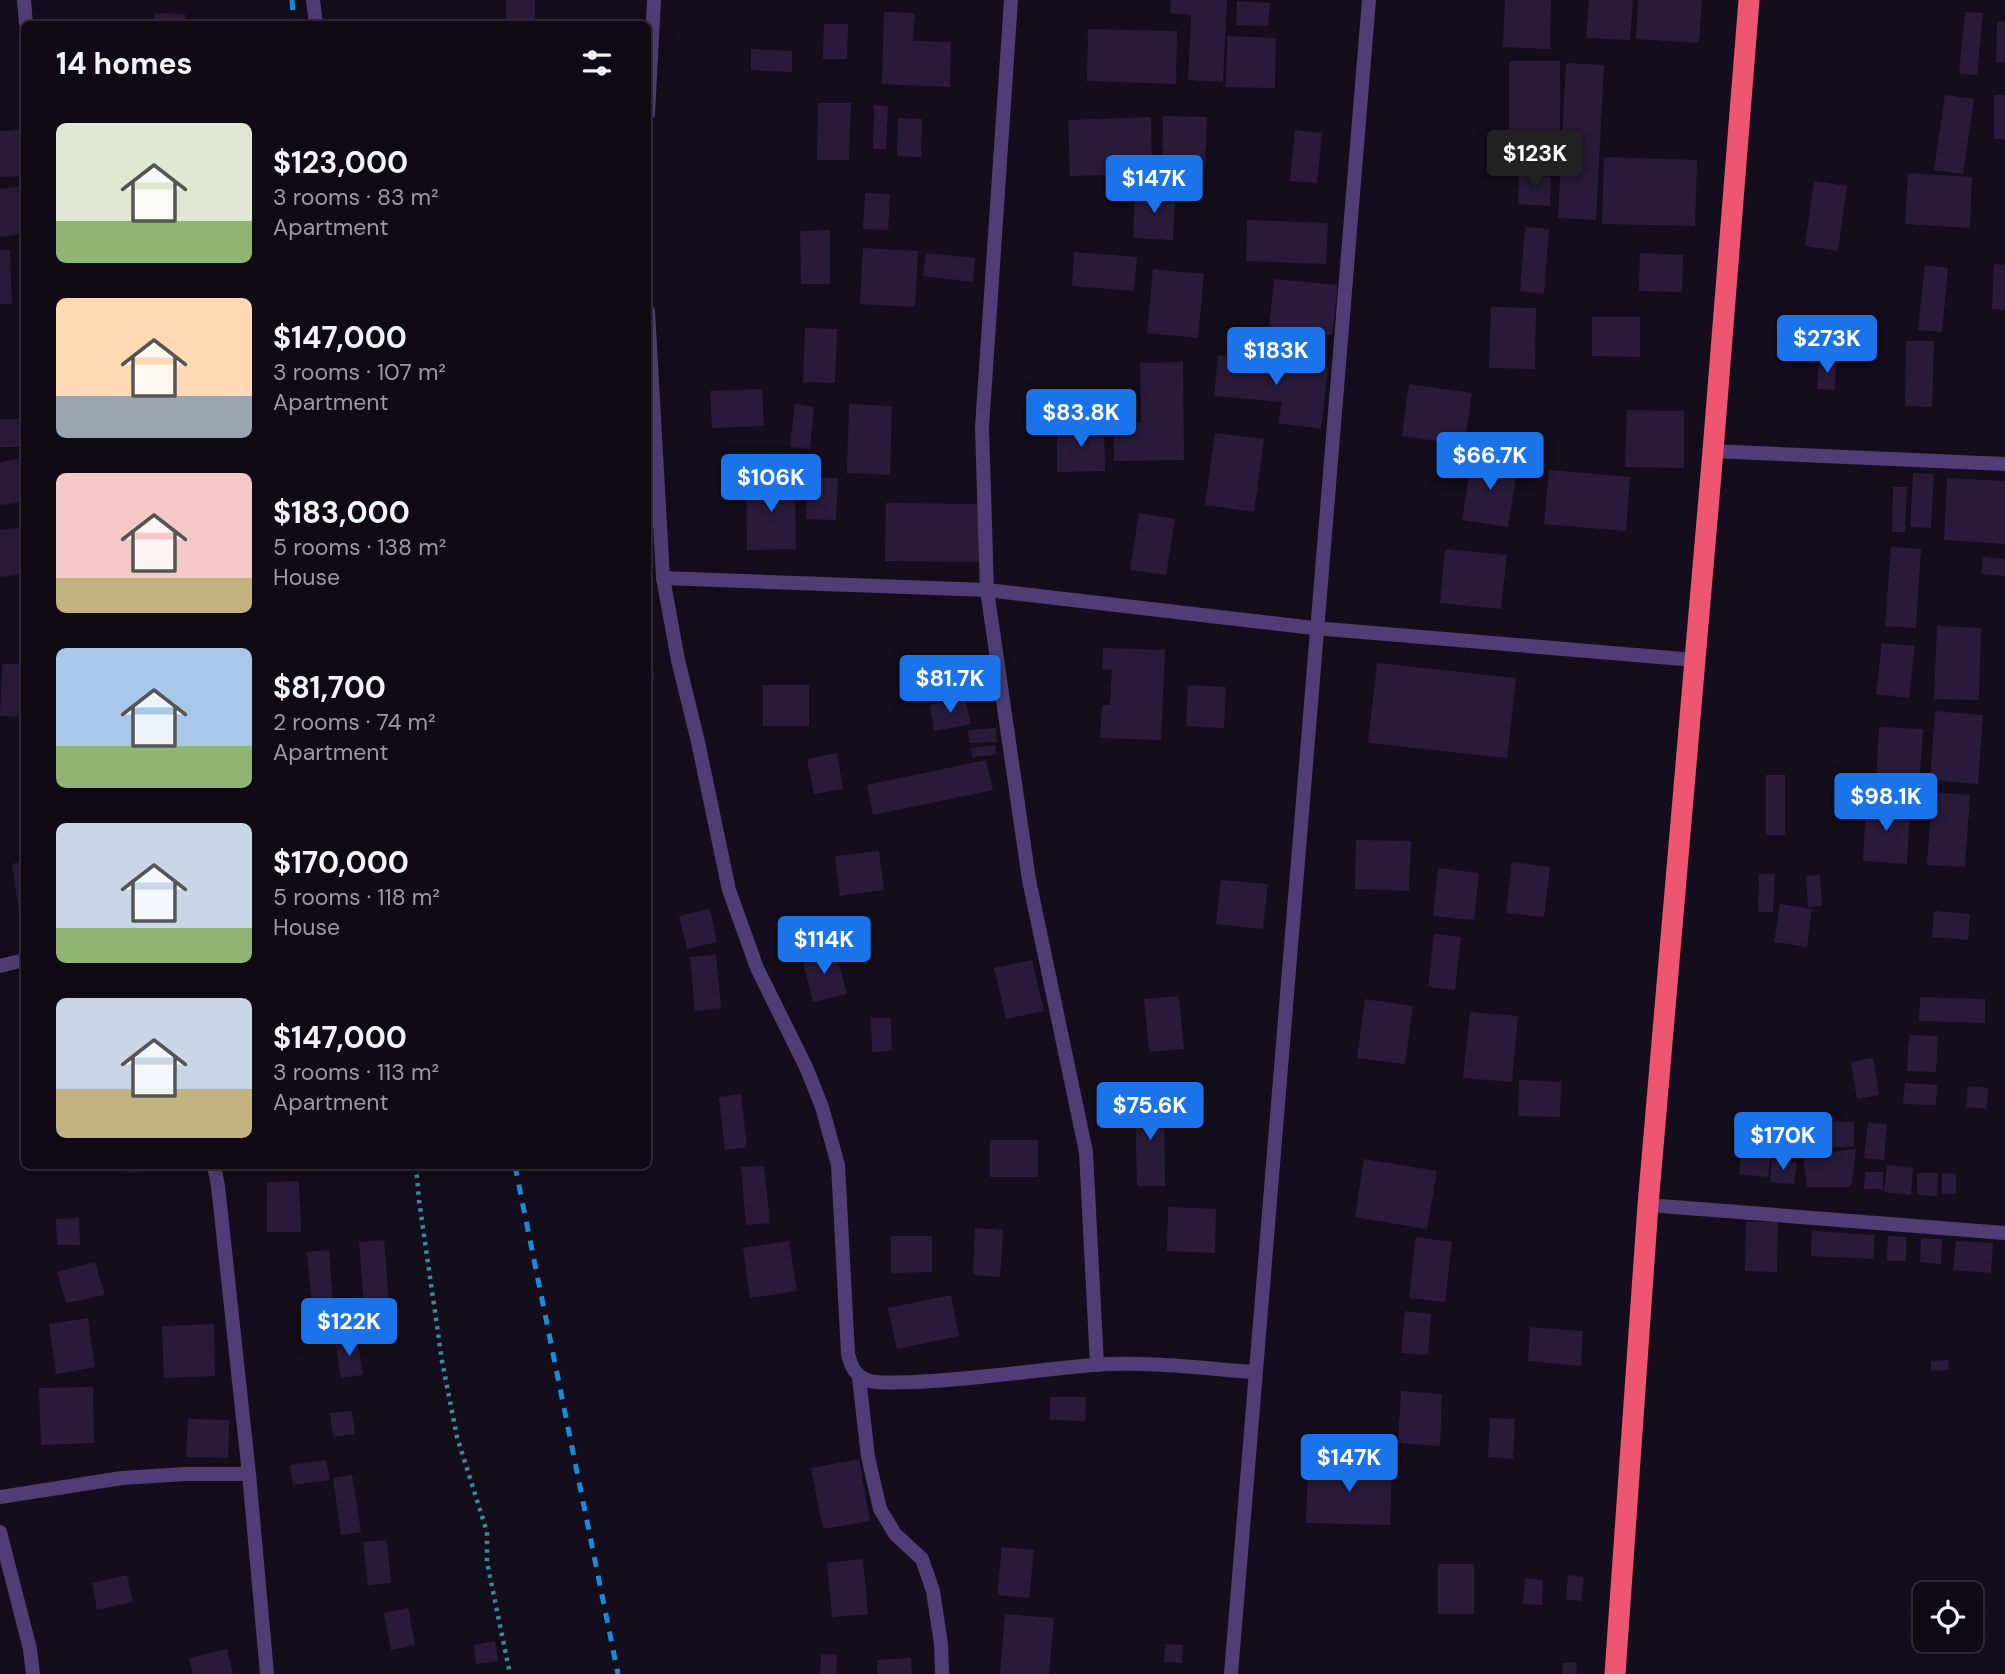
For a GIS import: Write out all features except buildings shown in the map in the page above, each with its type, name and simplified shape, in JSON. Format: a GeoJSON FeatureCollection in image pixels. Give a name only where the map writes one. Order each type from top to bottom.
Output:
{"type":"FeatureCollection","features":[{"type":"Feature","properties":{"kind":"highway"},"geometry":{"type":"LineString","coordinates":[[1615,1674],[1648,1205],[1749,0]]}},
{"type":"Feature","properties":{"kind":"street"},"geometry":{"type":"LineString","coordinates":[[24,0],[26,21]]}},
{"type":"Feature","properties":{"kind":"street"},"geometry":{"type":"LineString","coordinates":[[313,0],[316,21]]}},
{"type":"Feature","properties":{"kind":"street"},"geometry":{"type":"LineString","coordinates":[[651,57],[654,0]]}},
{"type":"Feature","properties":{"kind":"street"},"geometry":{"type":"LineString","coordinates":[[1011,0],[982,427],[987,590],[1029,880],[1086,1152],[1097,1365]]}},
{"type":"Feature","properties":{"kind":"street"},"geometry":{"type":"LineString","coordinates":[[1231,1674],[1314,628],[1369,0]]}},
{"type":"Feature","properties":{"kind":"street"},"geometry":{"type":"LineString","coordinates":[[651,364],[663,578],[678,660],[729,890],[757,968],[806,1067],[822,1107],[838,1165],[848,1354],[859,1377],[868,1458],[880,1509],[895,1534],[922,1559],[933,1591],[941,1644],[942,1674]]}},
{"type":"Feature","properties":{"kind":"street"},"geometry":{"type":"LineString","coordinates":[[1713,451],[2005,464]]}},
{"type":"Feature","properties":{"kind":"street"},"geometry":{"type":"LineString","coordinates":[[663,578],[987,590],[1314,628],[1695,660]]}},
{"type":"Feature","properties":{"kind":"street"},"geometry":{"type":"LineString","coordinates":[[0,966],[21,961]]}},
{"type":"Feature","properties":{"kind":"street"},"geometry":{"type":"LineString","coordinates":[[215,1169],[249,1474],[267,1674]]}},
{"type":"Feature","properties":{"kind":"street"},"geometry":{"type":"LineString","coordinates":[[1648,1205],[2005,1233]]}},
{"type":"Feature","properties":{"kind":"street"},"geometry":{"type":"LineString","coordinates":[[859,1377],[871,1381],[937,1381],[1097,1365],[1174,1366],[1253,1372]]}},
{"type":"Feature","properties":{"kind":"street"},"geometry":{"type":"LineString","coordinates":[[0,1497],[122,1478],[249,1474]]}},
{"type":"Feature","properties":{"kind":"street"},"geometry":{"type":"LineString","coordinates":[[0,1532],[30,1649],[33,1674]]}},
{"type":"Feature","properties":{"kind":"path"},"geometry":{"type":"LineString","coordinates":[[416,1169],[442,1361],[457,1437],[487,1532],[487,1562],[510,1674]]}},
{"type":"Feature","properties":{"kind":"railway"},"geometry":{"type":"LineString","coordinates":[[292,0],[294,21]]}},
{"type":"Feature","properties":{"kind":"railway"},"geometry":{"type":"LineString","coordinates":[[516,1169],[618,1674]]}}]}
